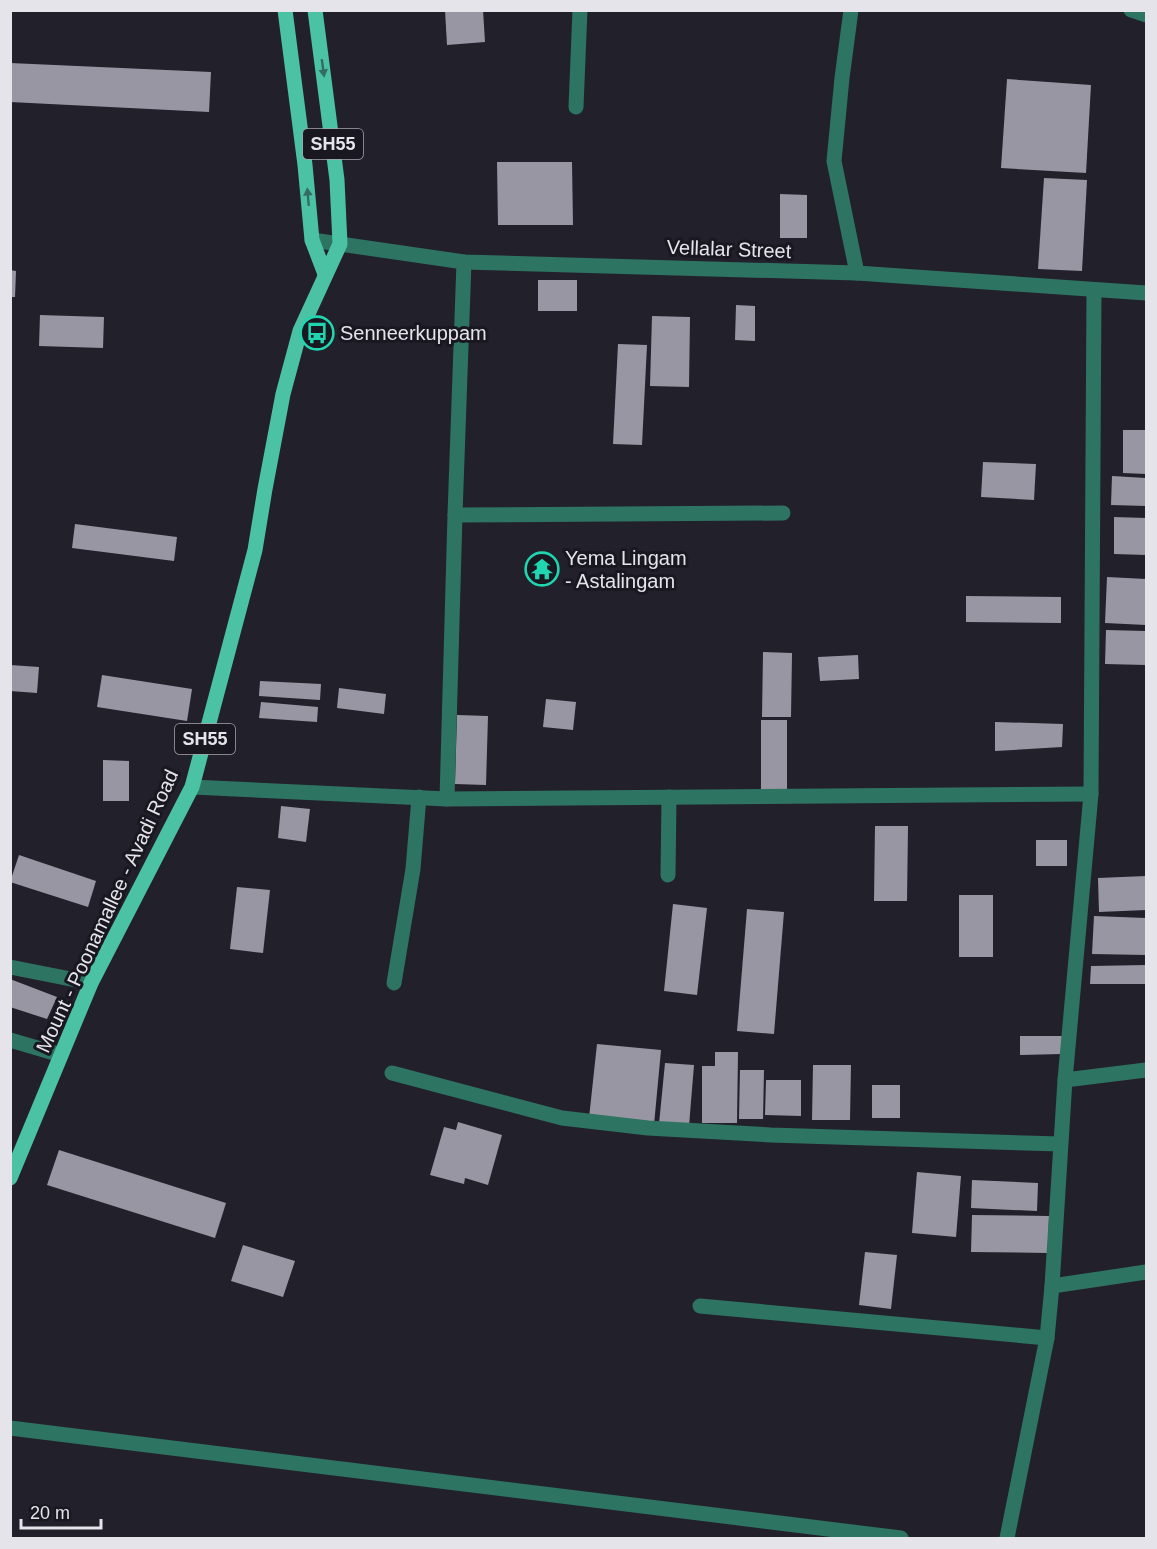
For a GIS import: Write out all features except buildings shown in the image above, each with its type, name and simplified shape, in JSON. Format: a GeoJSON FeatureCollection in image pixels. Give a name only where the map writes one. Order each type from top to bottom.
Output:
{"type":"FeatureCollection","features":[{"type":"Feature","properties":{"kind":"main road","name":"SH55"},"geometry":{"type":"LineString","coordinates":[[285,10],[312,240],[325,274]]}},
{"type":"Feature","properties":{"kind":"main road","name":"Mount - Poonamallee - Avadi Road"},"geometry":{"type":"LineString","coordinates":[[10,1178],[91,983],[192,787],[255,550],[283,394],[300,331],[340,244],[337,180],[315,10]]}},
{"type":"Feature","properties":{"kind":"street"},"geometry":{"type":"LineString","coordinates":[[576,107],[580,10]]}},
{"type":"Feature","properties":{"kind":"street"},"geometry":{"type":"LineString","coordinates":[[851,10],[834,161],[857,273]]}},
{"type":"Feature","properties":{"kind":"street"},"geometry":{"type":"LineString","coordinates":[[1131,10],[1146,15]]}},
{"type":"Feature","properties":{"kind":"street","name":"Vellalar Street"},"geometry":{"type":"LineString","coordinates":[[312,240],[464,262],[857,273],[1146,293]]}},
{"type":"Feature","properties":{"kind":"street"},"geometry":{"type":"LineString","coordinates":[[447,799],[464,262]]}},
{"type":"Feature","properties":{"kind":"street"},"geometry":{"type":"LineString","coordinates":[[1007,1539],[1047,1338],[1065,1080],[1090,794],[1094,290]]}},
{"type":"Feature","properties":{"kind":"street"},"geometry":{"type":"LineString","coordinates":[[455,515],[783,513]]}},
{"type":"Feature","properties":{"kind":"street"},"geometry":{"type":"LineString","coordinates":[[192,787],[447,799],[1090,794]]}},
{"type":"Feature","properties":{"kind":"street"},"geometry":{"type":"LineString","coordinates":[[394,983],[413,869],[419,797]]}},
{"type":"Feature","properties":{"kind":"street"},"geometry":{"type":"LineString","coordinates":[[668,875],[669,797]]}},
{"type":"Feature","properties":{"kind":"street"},"geometry":{"type":"LineString","coordinates":[[10,967],[91,983]]}},
{"type":"Feature","properties":{"kind":"street"},"geometry":{"type":"LineString","coordinates":[[10,1040],[61,1055]]}},
{"type":"Feature","properties":{"kind":"street"},"geometry":{"type":"LineString","coordinates":[[1065,1080],[1146,1070]]}},
{"type":"Feature","properties":{"kind":"street"},"geometry":{"type":"LineString","coordinates":[[392,1072],[562,1118],[648,1128],[771,1135],[1060,1144]]}},
{"type":"Feature","properties":{"kind":"street"},"geometry":{"type":"LineString","coordinates":[[1052,1286],[1146,1272]]}},
{"type":"Feature","properties":{"kind":"street"},"geometry":{"type":"LineString","coordinates":[[700,1306],[1047,1338]]}},
{"type":"Feature","properties":{"kind":"street"},"geometry":{"type":"LineString","coordinates":[[10,1428],[901,1539]]}},
{"type":"Feature","properties":{"kind":"place","name":"Senneerkuppam"},"geometry":{"type":"Point","coordinates":[317,333]}},
{"type":"Feature","properties":{"kind":"place","name":"Yema Lingam - Astalingam"},"geometry":{"type":"Point","coordinates":[542,569]}}]}
